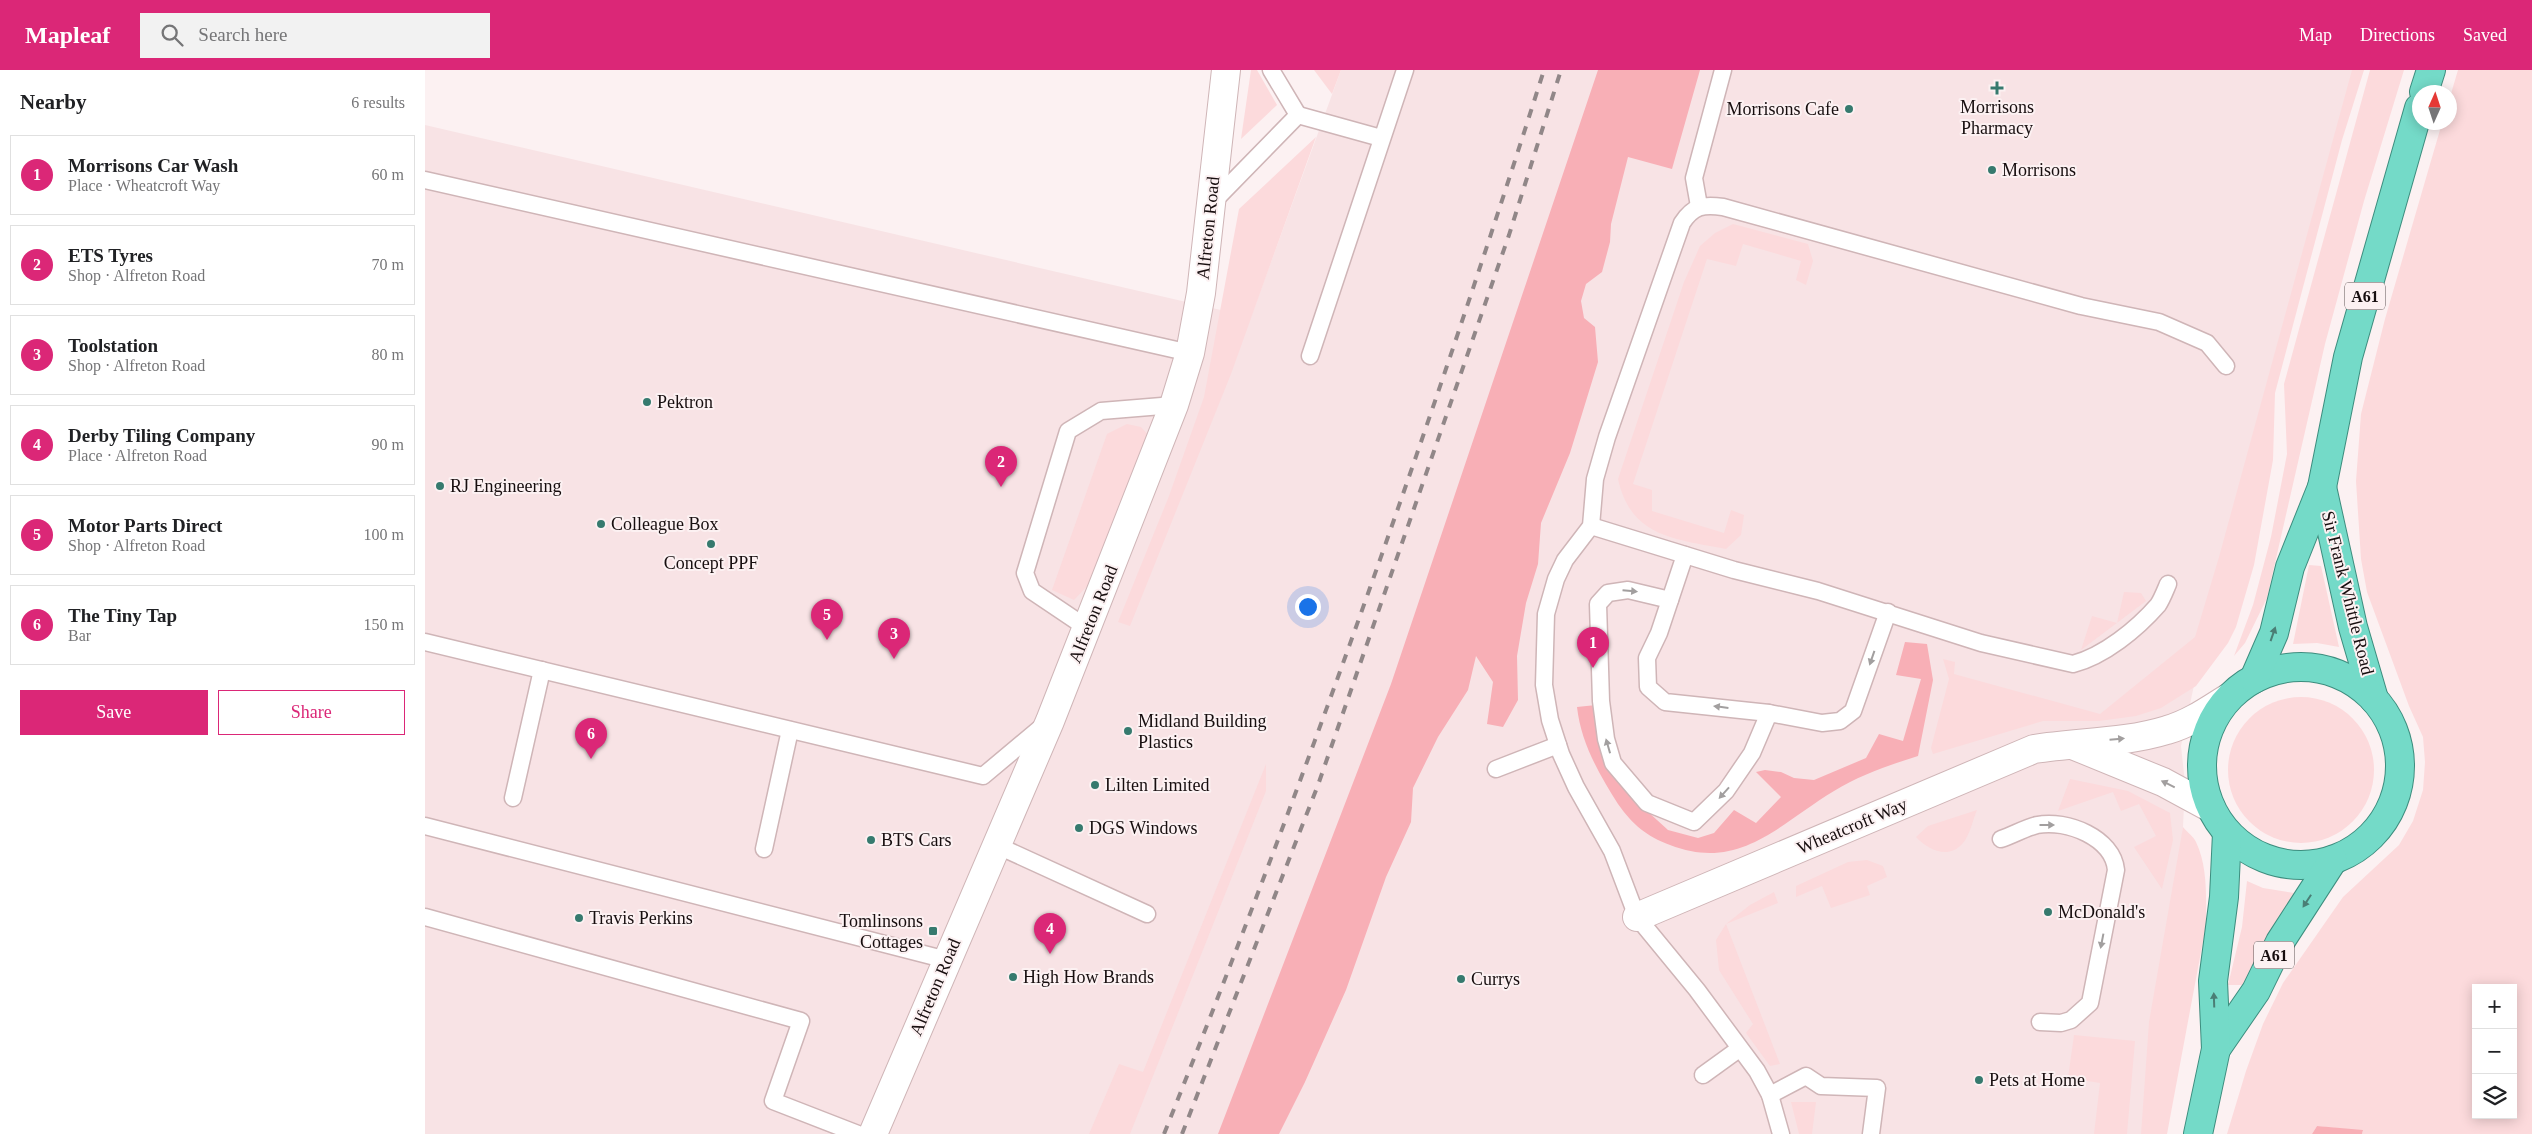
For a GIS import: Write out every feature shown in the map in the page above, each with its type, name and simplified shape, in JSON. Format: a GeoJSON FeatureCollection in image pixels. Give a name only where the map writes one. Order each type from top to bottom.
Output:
{"type":"FeatureCollection","features":[{"type":"Feature","properties":{"kind":"highway"},"geometry":{"type":"LineString","coordinates":[[2426,85],[2431,70]]}},
{"type":"Feature","properties":{"kind":"highway","name":"Sir Frank Whittle Road"},"geometry":{"type":"LineString","coordinates":[[2254,679],[2274,633],[2290,567],[2322,487],[2348,357],[2413,130]]}},
{"type":"Feature","properties":{"kind":"highway","name":"Sir Frank Whittle Road"},"geometry":{"type":"LineString","coordinates":[[2322,487],[2353,627],[2374,699]]}},
{"type":"Feature","properties":{"kind":"highway"},"geometry":{"type":"LineString","coordinates":[[2296,667],[2318,668],[2339,674],[2374,699],[2393,729],[2401,764],[2399,782],[2387,816],[2377,830],[2350,853],[2333,860],[2305,866],[2276,862],[2250,851],[2227,833],[2211,808],[2203,780],[2203,750],[2208,731],[2216,714],[2229,698],[2254,679],[2274,671],[2296,667]]}},
{"type":"Feature","properties":{"kind":"highway","name":"A61"},"geometry":{"type":"LineString","coordinates":[[2198,1134],[2216,1049],[2213,981],[2224,897],[2227,833]]}},
{"type":"Feature","properties":{"kind":"highway","name":"A61"},"geometry":{"type":"LineString","coordinates":[[2216,1049],[2256,991],[2280,942],[2333,860]]}},
{"type":"Feature","properties":{"kind":"street","name":"Alfreton Road"},"geometry":{"type":"LineString","coordinates":[[873,1134],[1050,721],[1174,405],[1190,353],[1201,293],[1226,70]]}},
{"type":"Feature","properties":{"kind":"street","name":"Wheatcroft Way"},"geometry":{"type":"LineString","coordinates":[[1637,917],[2034,749],[2069,743],[2125,738],[2169,730],[2188,722],[2229,698]]}},
{"type":"Feature","properties":{"kind":"street"},"geometry":{"type":"LineString","coordinates":[[2069,743],[2163,782],[2211,808]]}},
{"type":"Feature","properties":{"kind":"lane"},"geometry":{"type":"LineString","coordinates":[[1271,70],[1298,115],[1381,138]]}},
{"type":"Feature","properties":{"kind":"lane"},"geometry":{"type":"LineString","coordinates":[[1310,356],[1405,70]]}},
{"type":"Feature","properties":{"kind":"lane"},"geometry":{"type":"LineString","coordinates":[[1699,206],[1694,178],[1723,70]]}},
{"type":"Feature","properties":{"kind":"lane"},"geometry":{"type":"LineString","coordinates":[[1211,202],[1298,115]]}},
{"type":"Feature","properties":{"kind":"lane"},"geometry":{"type":"LineString","coordinates":[[425,180],[1190,353]]}},
{"type":"Feature","properties":{"kind":"lane"},"geometry":{"type":"LineString","coordinates":[[1781,1134],[1771,1094],[1757,1071],[1697,990],[1637,917],[1612,851],[1576,787],[1558,745],[1550,720],[1544,685],[1546,614],[1556,579],[1565,560],[1591,526],[1595,478],[1607,437],[1682,223],[1689,213],[1699,206],[1723,207],[2081,306],[2159,322],[2207,342],[2226,366]]}},
{"type":"Feature","properties":{"kind":"lane"},"geometry":{"type":"LineString","coordinates":[[1087,628],[1032,591],[1025,573],[1068,431],[1101,411],[1174,405]]}},
{"type":"Feature","properties":{"kind":"lane"},"geometry":{"type":"LineString","coordinates":[[1591,526],[1685,555],[1888,612],[1981,643],[2073,664],[2087,660],[2138,624],[2159,604],[2168,584]]}},
{"type":"Feature","properties":{"kind":"lane"},"geometry":{"type":"LineString","coordinates":[[1685,555],[1670,600],[1647,658],[1647,687],[1665,702],[1769,713],[1822,723],[1840,721],[1853,711],[1888,612]]}},
{"type":"Feature","properties":{"kind":"lane"},"geometry":{"type":"LineString","coordinates":[[1670,600],[1628,590],[1608,593],[1599,604],[1601,701],[1606,739],[1613,763],[1647,803],[1694,822],[1726,791],[1752,753],[1769,713]]}},
{"type":"Feature","properties":{"kind":"lane"},"geometry":{"type":"LineString","coordinates":[[425,642],[983,776],[1050,721]]}},
{"type":"Feature","properties":{"kind":"lane"},"geometry":{"type":"LineString","coordinates":[[513,798],[543,670]]}},
{"type":"Feature","properties":{"kind":"lane"},"geometry":{"type":"LineString","coordinates":[[764,849],[790,730]]}},
{"type":"Feature","properties":{"kind":"lane"},"geometry":{"type":"LineString","coordinates":[[1496,769],[1558,745]]}},
{"type":"Feature","properties":{"kind":"lane"},"geometry":{"type":"LineString","coordinates":[[2001,839],[2037,825],[2061,825],[2090,835],[2113,856],[2115,861],[2116,870],[2090,1003],[2071,1020],[2061,1023],[2040,1022]]}},
{"type":"Feature","properties":{"kind":"lane"},"geometry":{"type":"LineString","coordinates":[[425,826],[947,960]]}},
{"type":"Feature","properties":{"kind":"lane"},"geometry":{"type":"LineString","coordinates":[[996,845],[1147,914]]}},
{"type":"Feature","properties":{"kind":"lane"},"geometry":{"type":"LineString","coordinates":[[425,917],[801,1021],[773,1101],[858,1134]]}},
{"type":"Feature","properties":{"kind":"lane"},"geometry":{"type":"LineString","coordinates":[[1703,1075],[1739,1049]]}},
{"type":"Feature","properties":{"kind":"lane"},"geometry":{"type":"LineString","coordinates":[[1771,1094],[1806,1076],[1821,1086],[1877,1088],[1871,1134]]}},
{"type":"Feature","properties":{"kind":"shaded area"},"geometry":{"type":"Polygon","coordinates":[[[1251,70],[1257,70],[1277,105],[1241,139],[1251,70]]]}},
{"type":"Feature","properties":{"kind":"shaded area"},"geometry":{"type":"Polygon","coordinates":[[[1314,70],[1341,70],[1332,94],[1314,70]]]}},
{"type":"Feature","properties":{"kind":"shaded area"},"geometry":{"type":"Polygon","coordinates":[[[1341,70],[2359,70],[2202,648],[2181,746],[2185,783],[2167,1134],[425,1134],[425,125],[1251,317],[1341,70]]]}},
{"type":"Feature","properties":{"kind":"shaded area"},"geometry":{"type":"Polygon","coordinates":[[[1598,70],[1700,70],[1672,169],[1628,157],[1611,224],[1610,242],[1602,272],[1586,284],[1581,301],[1584,318],[1595,327],[1598,362],[1570,453],[1541,523],[1538,564],[1526,603],[1517,656],[1518,700],[1503,727],[1487,724],[1493,682],[1476,656],[1468,690],[1438,737],[1413,788],[1411,822],[1386,877],[1346,990],[1305,1082],[1279,1134],[1218,1134],[1391,684],[1598,70]]]}},
{"type":"Feature","properties":{"kind":"shaded area"},"geometry":{"type":"Polygon","coordinates":[[[2352,70],[2364,70],[2342,140],[2275,393],[2273,460],[2254,565],[2236,627],[2228,643],[2196,686],[2161,708],[2136,716],[2099,721],[2043,721],[1933,754],[1931,748],[1949,679],[1943,659],[1955,662],[1954,674],[2100,714],[2195,637],[2219,557],[2352,70]]]}},
{"type":"Feature","properties":{"kind":"shaded area"},"geometry":{"type":"Polygon","coordinates":[[[2370,70],[2404,70],[2364,201],[2325,344],[2267,598],[2245,643],[2234,656],[2253,605],[2271,537],[2287,454],[2284,384],[2370,70]]]}},
{"type":"Feature","properties":{"kind":"shaded area"},"geometry":{"type":"Polygon","coordinates":[[[2458,70],[2532,70],[2532,1134],[2362,1134],[2363,1131],[2317,1126],[2312,1134],[2227,1134],[2246,1071],[2263,1024],[2283,983],[2343,897],[2399,845],[2413,821],[2423,790],[2425,762],[2423,737],[2409,706],[2367,592],[2361,559],[2356,481],[2361,414],[2385,319],[2440,130],[2457,130],[2457,85],[2454,85],[2458,70]]]}},
{"type":"Feature","properties":{"kind":"shaded area"},"geometry":{"type":"Polygon","coordinates":[[[1316,137],[1231,374],[1130,626],[1118,622],[1169,496],[1204,397],[1239,209],[1316,137]]]}},
{"type":"Feature","properties":{"kind":"shaded area"},"geometry":{"type":"Polygon","coordinates":[[[1733,224],[1808,244],[1813,261],[1806,285],[1796,280],[1801,261],[1743,244],[1736,266],[1707,259],[1633,484],[1652,490],[1652,511],[1724,533],[1731,510],[1744,515],[1741,535],[1726,549],[1673,538],[1645,524],[1633,513],[1624,499],[1618,479],[1684,282],[1700,246],[1715,233],[1733,224]]]}},
{"type":"Feature","properties":{"kind":"shaded area"},"geometry":{"type":"Polygon","coordinates":[[[1127,424],[1141,427],[1149,436],[1144,454],[1089,584],[1074,600],[1052,590],[1107,434],[1127,424]]]}},
{"type":"Feature","properties":{"kind":"shaded area"},"geometry":{"type":"Polygon","coordinates":[[[2309,565],[2321,566],[2339,647],[2317,643],[2293,644],[2309,565]]]}},
{"type":"Feature","properties":{"kind":"shaded area"},"geometry":{"type":"Polygon","coordinates":[[[2124,592],[2141,593],[2146,601],[2117,623],[2124,592]]]}},
{"type":"Feature","properties":{"kind":"shaded area"},"geometry":{"type":"Polygon","coordinates":[[[2092,616],[2117,623],[2081,650],[2092,616]]]}},
{"type":"Feature","properties":{"kind":"shaded area"},"geometry":{"type":"Polygon","coordinates":[[[1905,642],[1927,644],[1933,680],[1918,756],[1854,780],[1758,841],[1738,848],[1717,853],[1695,852],[1661,842],[1647,834],[1635,824],[1618,804],[1598,770],[1582,733],[1577,707],[1596,705],[1635,800],[1668,830],[1698,838],[1714,833],[1734,810],[1756,823],[1781,797],[1756,772],[1765,770],[1781,772],[1794,778],[1814,780],[1866,758],[1879,734],[1903,741],[1921,679],[1896,675],[1905,642]]]}},
{"type":"Feature","properties":{"kind":"shaded area"},"geometry":{"type":"Polygon","coordinates":[[[2301,697],[2329,702],[2353,718],[2369,742],[2374,770],[2369,798],[2353,822],[2329,838],[2301,843],[2273,838],[2249,822],[2233,798],[2228,770],[2233,742],[2249,718],[2273,702],[2301,697]]]}},
{"type":"Feature","properties":{"kind":"shaded area"},"geometry":{"type":"Polygon","coordinates":[[[1266,764],[1266,791],[1130,1134],[1089,1134],[1119,1064],[1143,1072],[1266,764]]]}},
{"type":"Feature","properties":{"kind":"shaded area"},"geometry":{"type":"Polygon","coordinates":[[[2070,779],[2128,791],[2170,813],[2173,840],[2162,889],[2134,847],[2156,836],[2139,804],[2121,811],[2113,792],[2058,811],[2070,779]]]}},
{"type":"Feature","properties":{"kind":"shaded area"},"geometry":{"type":"Polygon","coordinates":[[[1977,810],[1965,840],[1951,851],[1945,852],[1932,849],[1916,837],[1928,826],[1977,810]]]}},
{"type":"Feature","properties":{"kind":"shaded area"},"geometry":{"type":"Polygon","coordinates":[[[2183,827],[2195,840],[2203,862],[2206,925],[2167,1134],[2141,1134],[2149,1022],[2183,827]]]}},
{"type":"Feature","properties":{"kind":"shaded area"},"geometry":{"type":"Polygon","coordinates":[[[1867,860],[1883,866],[1887,877],[1867,886],[1870,895],[1831,908],[1822,886],[1796,897],[1796,886],[1848,862],[1867,860]]]}},
{"type":"Feature","properties":{"kind":"shaded area"},"geometry":{"type":"Polygon","coordinates":[[[2247,881],[2263,888],[2301,894],[2243,985],[2228,985],[2242,927],[2247,881]]]}},
{"type":"Feature","properties":{"kind":"shaded area"},"geometry":{"type":"Polygon","coordinates":[[[1774,892],[1778,903],[1726,924],[1750,905],[1774,892]]]}},
{"type":"Feature","properties":{"kind":"shaded area"},"geometry":{"type":"Polygon","coordinates":[[[1726,924],[1780,1064],[1770,1066],[1746,1033],[1753,1024],[1719,970],[1716,940],[1726,924]]]}},
{"type":"Feature","properties":{"kind":"shaded area"},"geometry":{"type":"Polygon","coordinates":[[[2074,1035],[2135,1041],[2127,1134],[2094,1134],[2100,1083],[2068,1078],[2074,1035]]]}},
{"type":"Feature","properties":{"kind":"shaded area"},"geometry":{"type":"Polygon","coordinates":[[[1791,1102],[1816,1102],[1812,1134],[1799,1134],[1791,1102]]]}},
{"type":"Feature","properties":{"kind":"shaded area"},"geometry":{"type":"Polygon","coordinates":[[[2317,1126],[2363,1130],[2362,1134],[2312,1134],[2317,1126]]]}},
{"type":"Feature","properties":{"kind":"railway"},"geometry":{"type":"LineString","coordinates":[[1164,1134],[1266,871],[1364,605],[1411,472],[1544,70]]}},
{"type":"Feature","properties":{"kind":"railway"},"geometry":{"type":"LineString","coordinates":[[1182,1134],[1318,785],[1509,235],[1561,70]]}},
{"type":"Feature","properties":{"kind":"place","name":"Morrisons Pharmacy"},"geometry":{"type":"Point","coordinates":[1997,88]}},
{"type":"Feature","properties":{"kind":"place","name":"Morrisons Cafe"},"geometry":{"type":"Point","coordinates":[1849,109]}},
{"type":"Feature","properties":{"kind":"place","name":"Morrisons"},"geometry":{"type":"Point","coordinates":[1992,170]}},
{"type":"Feature","properties":{"kind":"place","name":"Pektron"},"geometry":{"type":"Point","coordinates":[647,402]}},
{"type":"Feature","properties":{"kind":"place","name":"RJ Engineering"},"geometry":{"type":"Point","coordinates":[440,486]}},
{"type":"Feature","properties":{"kind":"place","name":"ETS Tyres"},"geometry":{"type":"Point","coordinates":[1001,487]}},
{"type":"Feature","properties":{"kind":"place","name":"Colleague Box"},"geometry":{"type":"Point","coordinates":[601,524]}},
{"type":"Feature","properties":{"kind":"place","name":"Concept PPF"},"geometry":{"type":"Point","coordinates":[711,544]}},
{"type":"Feature","properties":{"kind":"place","name":"Motor Parts Direct"},"geometry":{"type":"Point","coordinates":[827,640]}},
{"type":"Feature","properties":{"kind":"place","name":"Toolstation"},"geometry":{"type":"Point","coordinates":[894,659]}},
{"type":"Feature","properties":{"kind":"place","name":"Morrisons Car Wash"},"geometry":{"type":"Point","coordinates":[1593,668]}},
{"type":"Feature","properties":{"kind":"place","name":"Midland Building Plastics"},"geometry":{"type":"Point","coordinates":[1128,731]}},
{"type":"Feature","properties":{"kind":"place","name":"The Tiny Tap"},"geometry":{"type":"Point","coordinates":[591,759]}},
{"type":"Feature","properties":{"kind":"place","name":"Lilten Limited"},"geometry":{"type":"Point","coordinates":[1095,785]}},
{"type":"Feature","properties":{"kind":"place","name":"DGS Windows"},"geometry":{"type":"Point","coordinates":[1079,828]}},
{"type":"Feature","properties":{"kind":"place","name":"BTS Cars"},"geometry":{"type":"Point","coordinates":[871,840]}},
{"type":"Feature","properties":{"kind":"place","name":"McDonald's"},"geometry":{"type":"Point","coordinates":[2048,912]}},
{"type":"Feature","properties":{"kind":"place","name":"Travis Perkins"},"geometry":{"type":"Point","coordinates":[579,918]}},
{"type":"Feature","properties":{"kind":"place","name":"Tomlinsons Cottages"},"geometry":{"type":"Point","coordinates":[933,931]}},
{"type":"Feature","properties":{"kind":"place","name":"Derby Tiling Company"},"geometry":{"type":"Point","coordinates":[1050,954]}},
{"type":"Feature","properties":{"kind":"place","name":"High How Brands"},"geometry":{"type":"Point","coordinates":[1013,977]}},
{"type":"Feature","properties":{"kind":"place","name":"Currys"},"geometry":{"type":"Point","coordinates":[1461,979]}},
{"type":"Feature","properties":{"kind":"place","name":"Pets at Home"},"geometry":{"type":"Point","coordinates":[1979,1080]}}]}
